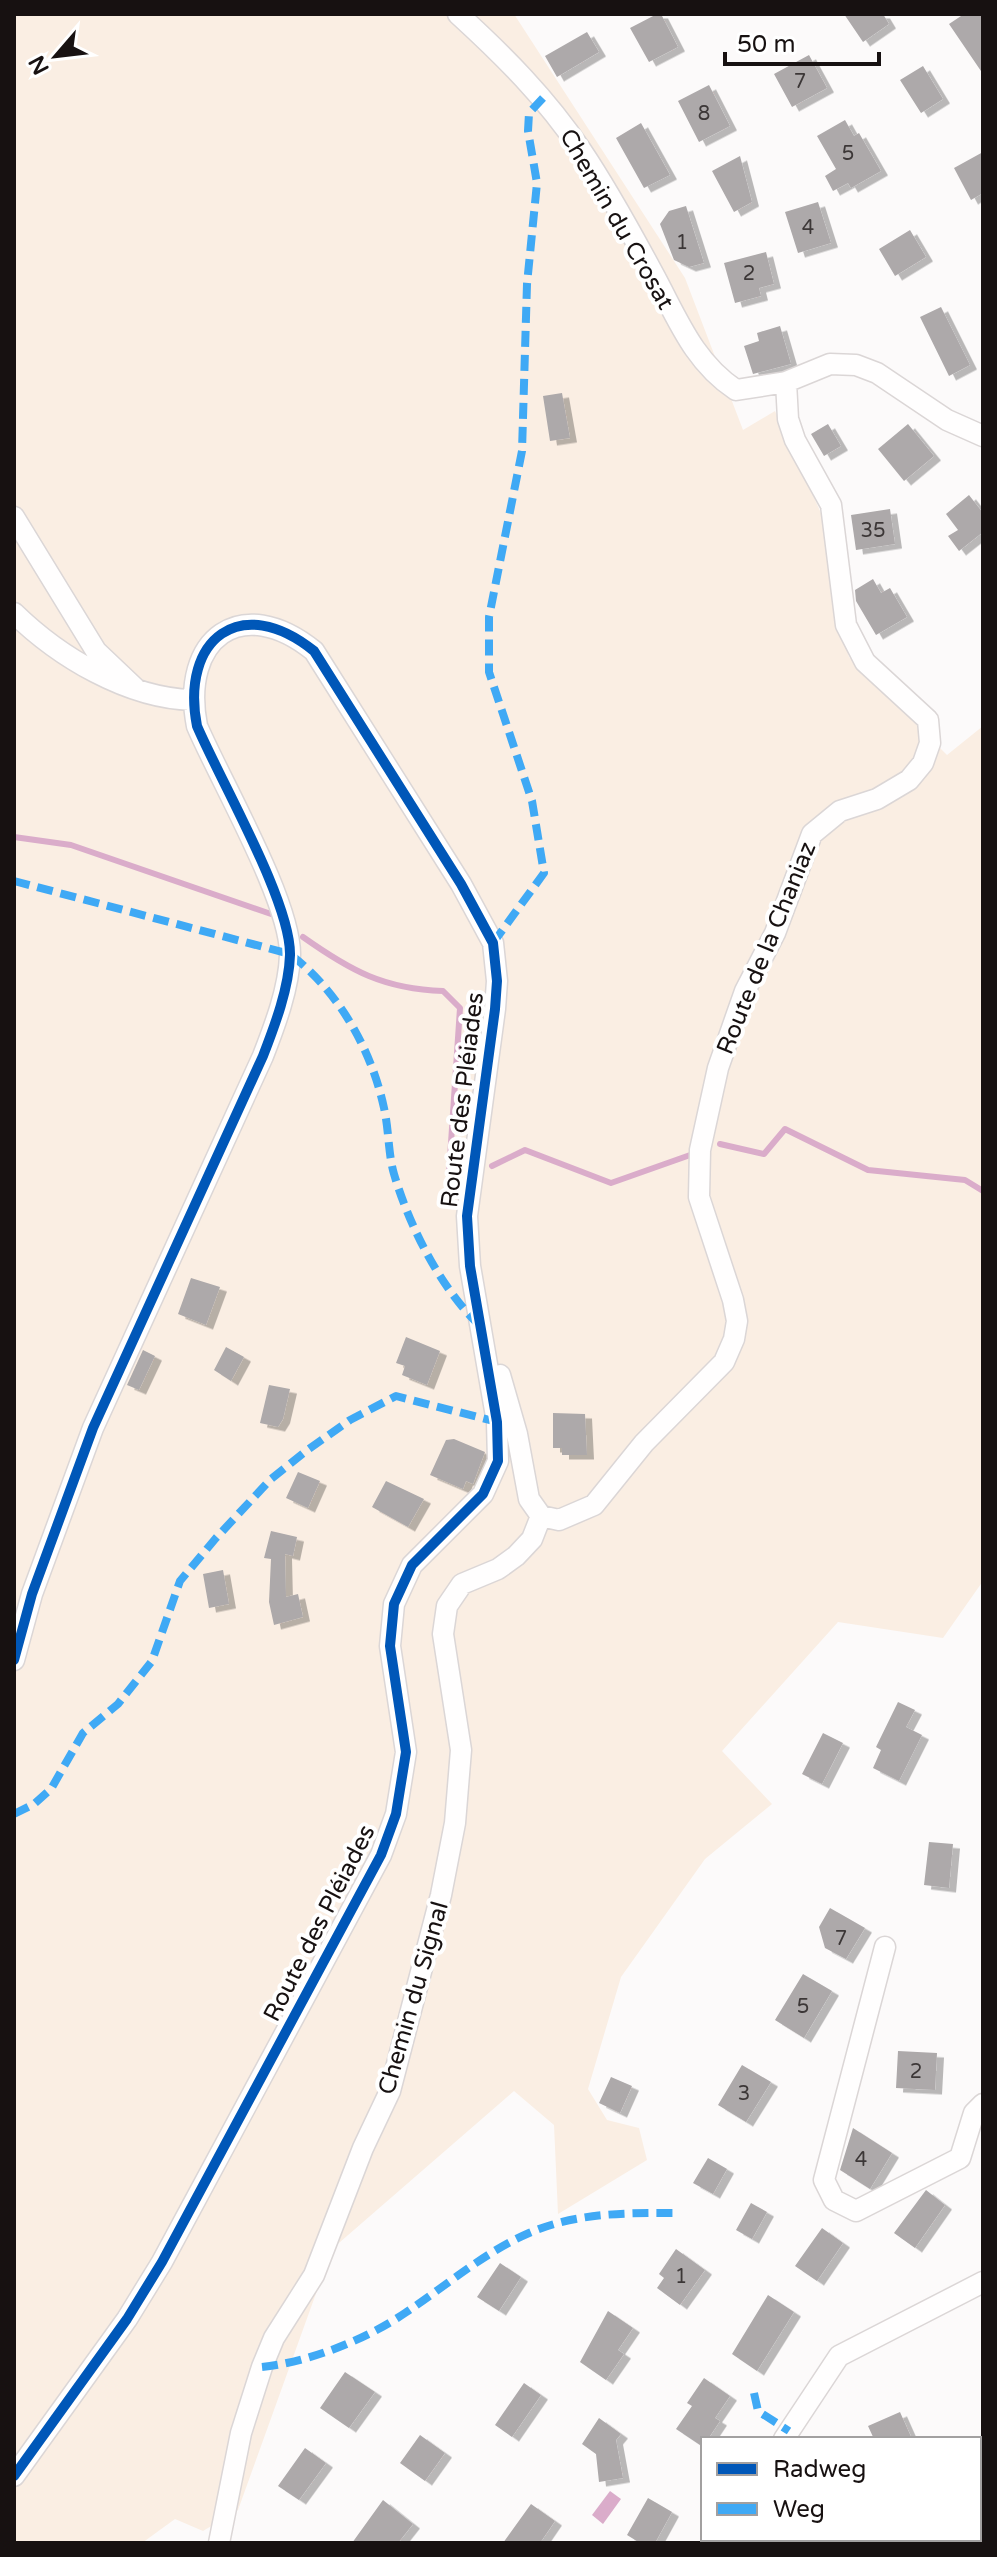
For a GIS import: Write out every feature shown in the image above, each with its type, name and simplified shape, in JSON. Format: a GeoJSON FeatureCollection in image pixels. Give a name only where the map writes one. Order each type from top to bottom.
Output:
{"type":"FeatureCollection","features":[{"type":"Feature","properties":{"kind":"street","name":"Chemin du Crosat"},"geometry":{"type":"LineString","coordinates":[[458,14],[535,89],[582,151],[656,279],[680,330],[699,356],[719,378],[736,390],[786,382]]}},
{"type":"Feature","properties":{"kind":"street"},"geometry":{"type":"LineString","coordinates":[[786,382],[830,364],[856,365],[877,373],[947,420],[983,436]]}},
{"type":"Feature","properties":{"kind":"street","name":"Route de la Chaniaz"},"geometry":{"type":"LineString","coordinates":[[541,1516],[559,1520],[594,1505],[661,1425],[724,1362],[734,1339],[737,1321],[699,1197],[700,1150],[718,1068],[745,991],[775,933],[812,834],[840,811],[877,799],[909,780],[923,763],[930,743],[928,720],[865,662],[846,625],[831,505],[795,440],[788,419],[786,382]]}},
{"type":"Feature","properties":{"kind":"street"},"geometry":{"type":"LineString","coordinates":[[14,517],[96,651],[135,688]]}},
{"type":"Feature","properties":{"kind":"street"},"geometry":{"type":"LineString","coordinates":[[14,613],[29,627],[91,669],[135,688],[174,699],[192,700]]}},
{"type":"Feature","properties":{"kind":"street","name":"Route des Pléiades"},"geometry":{"type":"LineString","coordinates":[[14,1660],[32,1594],[93,1428],[263,1056],[285,980],[290,954],[277,901],[197,726],[192,700],[202,658],[227,632],[244,624],[262,624],[298,638],[314,651],[461,884],[493,943],[497,981],[495,1009],[467,1216],[470,1266],[499,1443],[494,1478],[468,1512],[412,1565],[394,1604],[390,1646],[406,1752],[396,1814],[381,1855],[162,2262],[127,2319],[14,2476]]}},
{"type":"Feature","properties":{"kind":"street"},"geometry":{"type":"LineString","coordinates":[[485,1358],[498,1369],[517,1434],[529,1499],[541,1516]]}},
{"type":"Feature","properties":{"kind":"street","name":"Chemin du Signal"},"geometry":{"type":"LineString","coordinates":[[219,2543],[241,2433],[262,2367],[274,2338],[314,2275],[363,2148],[390,2091],[441,1895],[455,1823],[461,1750],[443,1634],[447,1606],[462,1584],[498,1569],[516,1556],[532,1539],[541,1516]]}},
{"type":"Feature","properties":{"kind":"street"},"geometry":{"type":"LineString","coordinates":[[885,1947],[824,2180],[834,2200],[856,2211],[960,2158],[974,2113],[983,2104]]}},
{"type":"Feature","properties":{"kind":"street"},"geometry":{"type":"LineString","coordinates":[[785,2437],[839,2356],[983,2282]]}},
{"type":"Feature","properties":{"kind":"shaded area"},"geometry":{"type":"Polygon","coordinates":[[[14,14],[514,14],[685,278],[743,430],[775,411],[825,522],[837,621],[849,657],[947,755],[983,726],[983,1581],[943,1638],[838,1622],[722,1751],[772,1804],[705,1859],[621,1977],[588,2089],[607,2120],[639,2128],[647,2160],[558,2214],[554,2125],[514,2091],[332,2249],[238,2510],[203,2531],[175,2519],[142,2543],[14,2543],[14,14]]]}},
{"type":"Feature","properties":{"kind":"shaded area"},"geometry":{"type":"Polygon","coordinates":[[[610,2491],[621,2499],[603,2524],[592,2515],[610,2491]]]}},
{"type":"Feature","properties":{"kind":"building"},"geometry":{"type":"Polygon","coordinates":[[[661,14],[678,47],[649,62],[630,28],[661,14]]]}},
{"type":"Feature","properties":{"kind":"building"},"geometry":{"type":"Polygon","coordinates":[[[844,14],[883,14],[889,24],[863,42],[844,14]]]}},
{"type":"Feature","properties":{"kind":"building"},"geometry":{"type":"Polygon","coordinates":[[[964,14],[983,14],[983,74],[949,24],[964,14]]]}},
{"type":"Feature","properties":{"kind":"building"},"geometry":{"type":"Polygon","coordinates":[[[587,32],[599,52],[557,77],[545,56],[587,32]]]}},
{"type":"Feature","properties":{"kind":"building"},"geometry":{"type":"Polygon","coordinates":[[[809,55],[827,88],[792,107],[774,74],[809,55]]]}},
{"type":"Feature","properties":{"kind":"building"},"geometry":{"type":"Polygon","coordinates":[[[923,66],[943,99],[921,113],[900,80],[923,66]]]}},
{"type":"Feature","properties":{"kind":"building"},"geometry":{"type":"Polygon","coordinates":[[[709,85],[730,126],[699,142],[678,101],[709,85]]]}},
{"type":"Feature","properties":{"kind":"building"},"geometry":{"type":"Polygon","coordinates":[[[845,120],[854,136],[859,133],[881,171],[851,188],[848,183],[833,191],[825,176],[836,169],[817,136],[845,120]]]}},
{"type":"Feature","properties":{"kind":"building"},"geometry":{"type":"Polygon","coordinates":[[[641,123],[670,175],[644,188],[616,138],[641,123]]]}},
{"type":"Feature","properties":{"kind":"building"},"geometry":{"type":"Polygon","coordinates":[[[983,152],[983,193],[971,200],[954,168],[983,152]]]}},
{"type":"Feature","properties":{"kind":"building"},"geometry":{"type":"Polygon","coordinates":[[[740,156],[752,202],[734,212],[712,171],[740,156]]]}},
{"type":"Feature","properties":{"kind":"building"},"geometry":{"type":"Polygon","coordinates":[[[818,202],[831,243],[798,253],[785,212],[818,202]]]}},
{"type":"Feature","properties":{"kind":"building"},"geometry":{"type":"Polygon","coordinates":[[[686,206],[704,263],[689,267],[674,260],[660,224],[669,211],[686,206]]]}},
{"type":"Feature","properties":{"kind":"building"},"geometry":{"type":"Polygon","coordinates":[[[910,230],[926,257],[895,276],[879,249],[910,230]]]}},
{"type":"Feature","properties":{"kind":"building"},"geometry":{"type":"Polygon","coordinates":[[[766,252],[774,284],[759,288],[761,296],[735,303],[724,263],[766,252]]]}},
{"type":"Feature","properties":{"kind":"building"},"geometry":{"type":"Polygon","coordinates":[[[941,307],[970,365],[949,376],[920,317],[941,307]]]}},
{"type":"Feature","properties":{"kind":"building"},"geometry":{"type":"Polygon","coordinates":[[[780,326],[791,364],[753,374],[744,346],[759,341],[757,333],[780,326]]]}},
{"type":"Feature","properties":{"kind":"building"},"geometry":{"type":"Polygon","coordinates":[[[562,393],[570,438],[550,441],[543,396],[562,393]]]}},
{"type":"Feature","properties":{"kind":"building"},"geometry":{"type":"Polygon","coordinates":[[[828,424],[841,446],[824,456],[811,434],[828,424]]]}},
{"type":"Feature","properties":{"kind":"building"},"geometry":{"type":"Polygon","coordinates":[[[908,424],[934,456],[904,481],[878,449],[908,424]]]}},
{"type":"Feature","properties":{"kind":"building"},"geometry":{"type":"Polygon","coordinates":[[[969,495],[983,513],[983,532],[959,551],[948,536],[958,530],[946,514],[969,495]]]}},
{"type":"Feature","properties":{"kind":"building"},"geometry":{"type":"Polygon","coordinates":[[[890,509],[895,544],[856,550],[851,515],[890,509]]]}},
{"type":"Feature","properties":{"kind":"building"},"geometry":{"type":"Polygon","coordinates":[[[873,579],[881,593],[890,588],[907,617],[876,635],[856,601],[855,590],[873,579]]]}},
{"type":"Feature","properties":{"kind":"building"},"geometry":{"type":"Polygon","coordinates":[[[191,1278],[220,1287],[206,1325],[178,1314],[191,1278]]]}},
{"type":"Feature","properties":{"kind":"building"},"geometry":{"type":"Polygon","coordinates":[[[406,1337],[440,1351],[427,1385],[402,1375],[405,1366],[396,1363],[406,1337]]]}},
{"type":"Feature","properties":{"kind":"building"},"geometry":{"type":"Polygon","coordinates":[[[226,1347],[244,1357],[231,1381],[214,1370],[226,1347]]]}},
{"type":"Feature","properties":{"kind":"building"},"geometry":{"type":"Polygon","coordinates":[[[143,1350],[155,1356],[139,1390],[127,1385],[143,1350]]]}},
{"type":"Feature","properties":{"kind":"building"},"geometry":{"type":"Polygon","coordinates":[[[269,1385],[290,1389],[278,1427],[260,1423],[269,1385]]]}},
{"type":"Feature","properties":{"kind":"building"},"geometry":{"type":"Polygon","coordinates":[[[553,1413],[585,1414],[587,1455],[562,1455],[562,1448],[553,1448],[553,1413]]]}},
{"type":"Feature","properties":{"kind":"building"},"geometry":{"type":"Polygon","coordinates":[[[454,1439],[485,1452],[473,1484],[466,1481],[463,1489],[430,1475],[446,1440],[454,1439]]]}},
{"type":"Feature","properties":{"kind":"building"},"geometry":{"type":"Polygon","coordinates":[[[298,1472],[320,1481],[308,1508],[286,1498],[298,1472]]]}},
{"type":"Feature","properties":{"kind":"building"},"geometry":{"type":"Polygon","coordinates":[[[386,1481],[424,1499],[408,1527],[372,1507],[386,1481]]]}},
{"type":"Feature","properties":{"kind":"building"},"geometry":{"type":"Polygon","coordinates":[[[271,1531],[297,1537],[293,1556],[285,1554],[286,1597],[298,1594],[303,1617],[274,1625],[269,1602],[271,1559],[264,1558],[271,1531]]]}},
{"type":"Feature","properties":{"kind":"building"},"geometry":{"type":"Polygon","coordinates":[[[223,1570],[229,1604],[209,1608],[203,1574],[223,1570]]]}},
{"type":"Feature","properties":{"kind":"building"},"geometry":{"type":"Polygon","coordinates":[[[898,1702],[915,1710],[906,1727],[922,1735],[899,1781],[873,1768],[881,1750],[876,1747],[898,1702]]]}},
{"type":"Feature","properties":{"kind":"building"},"geometry":{"type":"Polygon","coordinates":[[[823,1733],[843,1743],[822,1784],[802,1774],[823,1733]]]}},
{"type":"Feature","properties":{"kind":"building"},"geometry":{"type":"Polygon","coordinates":[[[929,1842],[953,1844],[949,1888],[924,1885],[929,1842]]]}},
{"type":"Feature","properties":{"kind":"building"},"geometry":{"type":"Polygon","coordinates":[[[830,1908],[865,1928],[846,1959],[825,1948],[819,1927],[830,1908]]]}},
{"type":"Feature","properties":{"kind":"building"},"geometry":{"type":"Polygon","coordinates":[[[803,1974],[832,1991],[804,2038],[775,2020],[803,1974]]]}},
{"type":"Feature","properties":{"kind":"building"},"geometry":{"type":"Polygon","coordinates":[[[898,2051],[937,2053],[935,2090],[896,2088],[898,2051]]]}},
{"type":"Feature","properties":{"kind":"building"},"geometry":{"type":"Polygon","coordinates":[[[742,2065],[771,2082],[746,2122],[718,2105],[742,2065]]]}},
{"type":"Feature","properties":{"kind":"building"},"geometry":{"type":"Polygon","coordinates":[[[611,2077],[632,2086],[620,2113],[599,2103],[611,2077]]]}},
{"type":"Feature","properties":{"kind":"building"},"geometry":{"type":"Polygon","coordinates":[[[853,2128],[892,2153],[870,2189],[840,2170],[853,2128]]]}},
{"type":"Feature","properties":{"kind":"building"},"geometry":{"type":"Polygon","coordinates":[[[708,2158],[727,2169],[713,2194],[693,2183],[708,2158]]]}},
{"type":"Feature","properties":{"kind":"building"},"geometry":{"type":"Polygon","coordinates":[[[926,2190],[945,2205],[915,2248],[894,2233],[926,2190]]]}},
{"type":"Feature","properties":{"kind":"building"},"geometry":{"type":"Polygon","coordinates":[[[751,2203],[767,2212],[752,2239],[736,2230],[751,2203]]]}},
{"type":"Feature","properties":{"kind":"building"},"geometry":{"type":"Polygon","coordinates":[[[822,2228],[843,2243],[817,2281],[795,2266],[822,2228]]]}},
{"type":"Feature","properties":{"kind":"building"},"geometry":{"type":"Polygon","coordinates":[[[676,2249],[705,2270],[680,2305],[657,2288],[664,2278],[659,2274],[676,2249]]]}},
{"type":"Feature","properties":{"kind":"building"},"geometry":{"type":"Polygon","coordinates":[[[500,2263],[521,2277],[499,2311],[477,2297],[500,2263]]]}},
{"type":"Feature","properties":{"kind":"building"},"geometry":{"type":"Polygon","coordinates":[[[768,2295],[794,2312],[757,2371],[732,2354],[768,2295]]]}},
{"type":"Feature","properties":{"kind":"building"},"geometry":{"type":"Polygon","coordinates":[[[608,2311],[633,2328],[618,2350],[624,2354],[606,2380],[580,2362],[608,2311]]]}},
{"type":"Feature","properties":{"kind":"building"},"geometry":{"type":"Polygon","coordinates":[[[345,2372],[375,2392],[349,2428],[320,2408],[345,2372]]]}},
{"type":"Feature","properties":{"kind":"building"},"geometry":{"type":"Polygon","coordinates":[[[704,2378],[730,2396],[715,2418],[720,2421],[709,2437],[701,2437],[701,2446],[676,2429],[692,2406],[687,2403],[704,2378]]]}},
{"type":"Feature","properties":{"kind":"building"},"geometry":{"type":"Polygon","coordinates":[[[524,2383],[541,2395],[512,2437],[495,2425],[524,2383]]]}},
{"type":"Feature","properties":{"kind":"building"},"geometry":{"type":"Polygon","coordinates":[[[900,2412],[911,2437],[873,2437],[868,2426],[900,2412]]]}},
{"type":"Feature","properties":{"kind":"building"},"geometry":{"type":"Polygon","coordinates":[[[599,2418],[621,2434],[616,2440],[623,2478],[599,2482],[596,2454],[582,2444],[599,2418]]]}},
{"type":"Feature","properties":{"kind":"building"},"geometry":{"type":"Polygon","coordinates":[[[420,2435],[445,2453],[425,2481],[400,2463],[420,2435]]]}},
{"type":"Feature","properties":{"kind":"building"},"geometry":{"type":"Polygon","coordinates":[[[305,2448],[326,2463],[299,2500],[278,2486],[305,2448]]]}},
{"type":"Feature","properties":{"kind":"building"},"geometry":{"type":"Polygon","coordinates":[[[648,2498],[672,2512],[655,2543],[640,2543],[627,2535],[648,2498]]]}},
{"type":"Feature","properties":{"kind":"building"},"geometry":{"type":"Polygon","coordinates":[[[383,2500],[413,2524],[398,2543],[352,2543],[383,2500]]]}},
{"type":"Feature","properties":{"kind":"building"},"geometry":{"type":"Polygon","coordinates":[[[531,2504],[555,2521],[540,2543],[503,2543],[531,2504]]]}},
{"type":"Feature","properties":{"kind":"waterway"},"geometry":{"type":"LineString","coordinates":[[14,837],[71,845],[271,914]]}},
{"type":"Feature","properties":{"kind":"waterway"},"geometry":{"type":"LineString","coordinates":[[303,937],[337,960],[369,976],[422,990],[443,991],[460,1008],[449,1173],[459,1183]]}},
{"type":"Feature","properties":{"kind":"waterway"},"geometry":{"type":"LineString","coordinates":[[720,1144],[764,1154],[785,1129],[868,1170],[965,1180],[983,1191]]}},
{"type":"Feature","properties":{"kind":"waterway"},"geometry":{"type":"LineString","coordinates":[[492,1166],[525,1150],[611,1183],[693,1154]]}},
{"type":"Feature","properties":{"kind":"marked path"},"geometry":{"type":"LineString","coordinates":[[493,943],[544,873],[532,801],[489,672],[489,617],[522,451],[527,284],[537,183],[528,131],[529,113],[543,98]]}},
{"type":"Feature","properties":{"kind":"marked path"},"geometry":{"type":"LineString","coordinates":[[14,881],[290,954],[307,969],[337,1003],[361,1043],[378,1086],[386,1116],[392,1166],[408,1213],[438,1273],[477,1323]]}},
{"type":"Feature","properties":{"kind":"marked path"},"geometry":{"type":"LineString","coordinates":[[14,1814],[34,1804],[51,1789],[83,1733],[118,1704],[152,1661],[180,1581],[271,1479],[350,1420],[396,1396],[497,1422]]}},
{"type":"Feature","properties":{"kind":"marked path"},"geometry":{"type":"LineString","coordinates":[[262,2367],[317,2355],[372,2332],[496,2250],[547,2226],[603,2215],[679,2213]]}},
{"type":"Feature","properties":{"kind":"marked path"},"geometry":{"type":"LineString","coordinates":[[754,2393],[758,2411],[789,2431]]}},
{"type":"Feature","properties":{"kind":"cycle path"},"geometry":{"type":"LineString","coordinates":[[14,1660],[32,1594],[93,1428],[263,1056],[284,993],[290,955],[279,904],[197,726],[194,695],[198,669],[207,648],[222,634],[240,626],[263,626],[287,634],[314,651],[461,884],[493,943],[497,981],[495,1009],[467,1216],[470,1266],[497,1422],[498,1461],[483,1494],[412,1565],[394,1604],[390,1646],[406,1752],[396,1814],[381,1855],[162,2262],[127,2319],[14,2476]]}}]}
